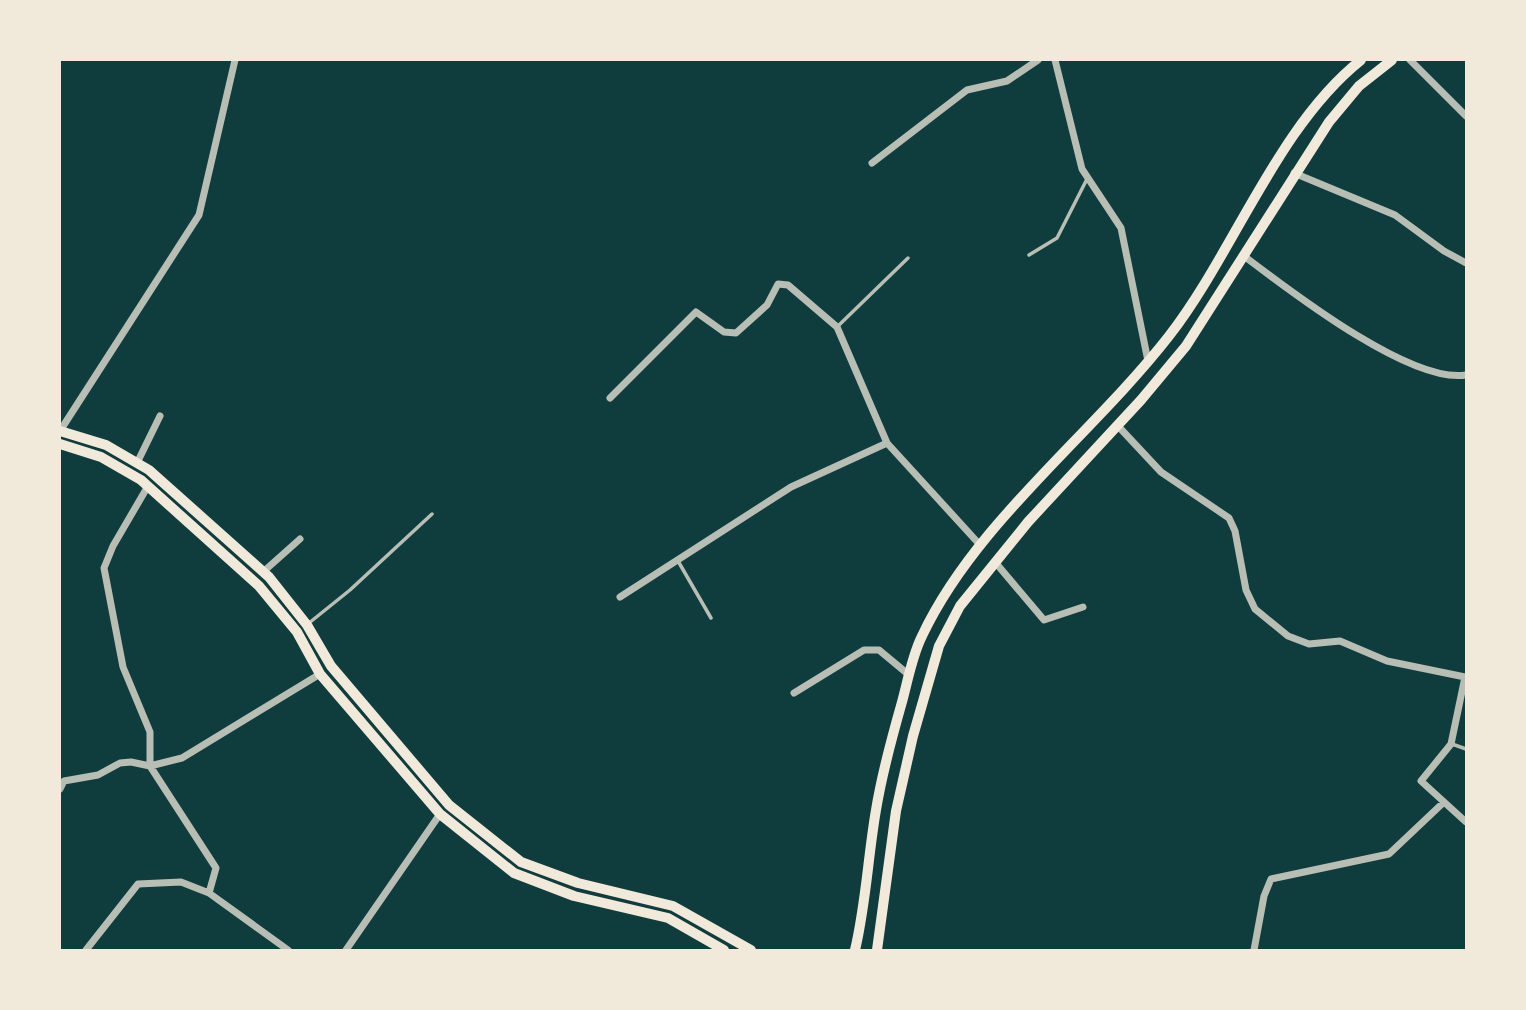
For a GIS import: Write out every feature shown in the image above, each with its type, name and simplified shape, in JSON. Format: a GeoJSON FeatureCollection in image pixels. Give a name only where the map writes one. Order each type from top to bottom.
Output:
{"type":"FeatureCollection","features":[{"type":"Feature","properties":{"kind":"main road"},"geometry":{"type":"LineString","coordinates":[[855,950],[877,808],[909,676],[921,638],[944,596],[981,546],[1148,361],[1201,289],[1244,216],[1313,110],[1345,72],[1361,60]]}},
{"type":"Feature","properties":{"kind":"main road"},"geometry":{"type":"LineString","coordinates":[[877,950],[896,811],[939,646],[960,606],[1028,522],[1118,426],[1186,346],[1329,122],[1359,86],[1392,60]]}},
{"type":"Feature","properties":{"kind":"main road"},"geometry":{"type":"LineString","coordinates":[[60,431],[106,445],[149,470],[263,572],[307,625],[331,666],[449,805],[521,862],[578,883],[673,906],[751,950]]}},
{"type":"Feature","properties":{"kind":"main road"},"geometry":{"type":"LineString","coordinates":[[60,444],[101,457],[148,486],[259,586],[297,632],[320,674],[440,814],[514,873],[574,895],[668,918],[724,950]]}},
{"type":"Feature","properties":{"kind":"street"},"geometry":{"type":"LineString","coordinates":[[60,431],[199,215],[235,60]]}},
{"type":"Feature","properties":{"kind":"street"},"geometry":{"type":"LineString","coordinates":[[872,163],[967,90],[1007,81],[1038,60]]}},
{"type":"Feature","properties":{"kind":"street"},"geometry":{"type":"LineString","coordinates":[[1055,60],[1082,169],[1121,228],[1148,361]]}},
{"type":"Feature","properties":{"kind":"street"},"geometry":{"type":"LineString","coordinates":[[1410,60],[1466,116]]}},
{"type":"Feature","properties":{"kind":"street"},"geometry":{"type":"LineString","coordinates":[[1294,173],[1395,215],[1444,251],[1466,263]]}},
{"type":"Feature","properties":{"kind":"street"},"geometry":{"type":"LineString","coordinates":[[1244,256],[1319,314],[1422,369],[1456,377],[1466,375]]}},
{"type":"Feature","properties":{"kind":"street"},"geometry":{"type":"LineString","coordinates":[[610,398],[696,312],[724,332],[736,333],[767,305],[778,284],[788,285],[837,327],[887,443],[981,546]]}},
{"type":"Feature","properties":{"kind":"street"},"geometry":{"type":"LineString","coordinates":[[137,463],[160,416]]}},
{"type":"Feature","properties":{"kind":"street"},"geometry":{"type":"LineString","coordinates":[[1118,426],[1161,472],[1229,518],[1235,531],[1246,590],[1255,609],[1288,636],[1309,644],[1340,641],[1387,661],[1466,677],[1451,744],[1421,781],[1466,822]]}},
{"type":"Feature","properties":{"kind":"street"},"geometry":{"type":"LineString","coordinates":[[620,597],[791,487],[887,443]]}},
{"type":"Feature","properties":{"kind":"street"},"geometry":{"type":"LineString","coordinates":[[148,486],[113,546],[104,568],[123,667],[150,732],[150,766],[216,868],[209,893]]}},
{"type":"Feature","properties":{"kind":"street"},"geometry":{"type":"LineString","coordinates":[[263,572],[300,539]]}},
{"type":"Feature","properties":{"kind":"street"},"geometry":{"type":"LineString","coordinates":[[995,562],[1044,620],[1083,607]]}},
{"type":"Feature","properties":{"kind":"street"},"geometry":{"type":"LineString","coordinates":[[794,693],[864,650],[878,650],[909,676]]}},
{"type":"Feature","properties":{"kind":"street"},"geometry":{"type":"LineString","coordinates":[[60,789],[64,781],[98,775],[120,763],[150,766],[182,758],[320,674]]}},
{"type":"Feature","properties":{"kind":"street"},"geometry":{"type":"LineString","coordinates":[[1254,950],[1264,896],[1271,879],[1389,854],[1444,802]]}},
{"type":"Feature","properties":{"kind":"street"},"geometry":{"type":"LineString","coordinates":[[346,950],[440,814]]}},
{"type":"Feature","properties":{"kind":"street"},"geometry":{"type":"LineString","coordinates":[[86,950],[138,884],[181,882],[209,893],[288,950]]}},
{"type":"Feature","properties":{"kind":"lane"},"geometry":{"type":"LineString","coordinates":[[1029,255],[1057,239],[1087,177]]}},
{"type":"Feature","properties":{"kind":"lane"},"geometry":{"type":"LineString","coordinates":[[837,327],[908,258]]}},
{"type":"Feature","properties":{"kind":"lane"},"geometry":{"type":"LineString","coordinates":[[307,625],[351,590],[432,514]]}},
{"type":"Feature","properties":{"kind":"lane"},"geometry":{"type":"LineString","coordinates":[[678,561],[711,618]]}},
{"type":"Feature","properties":{"kind":"lane"},"geometry":{"type":"LineString","coordinates":[[1451,744],[1466,749]]}}]}
